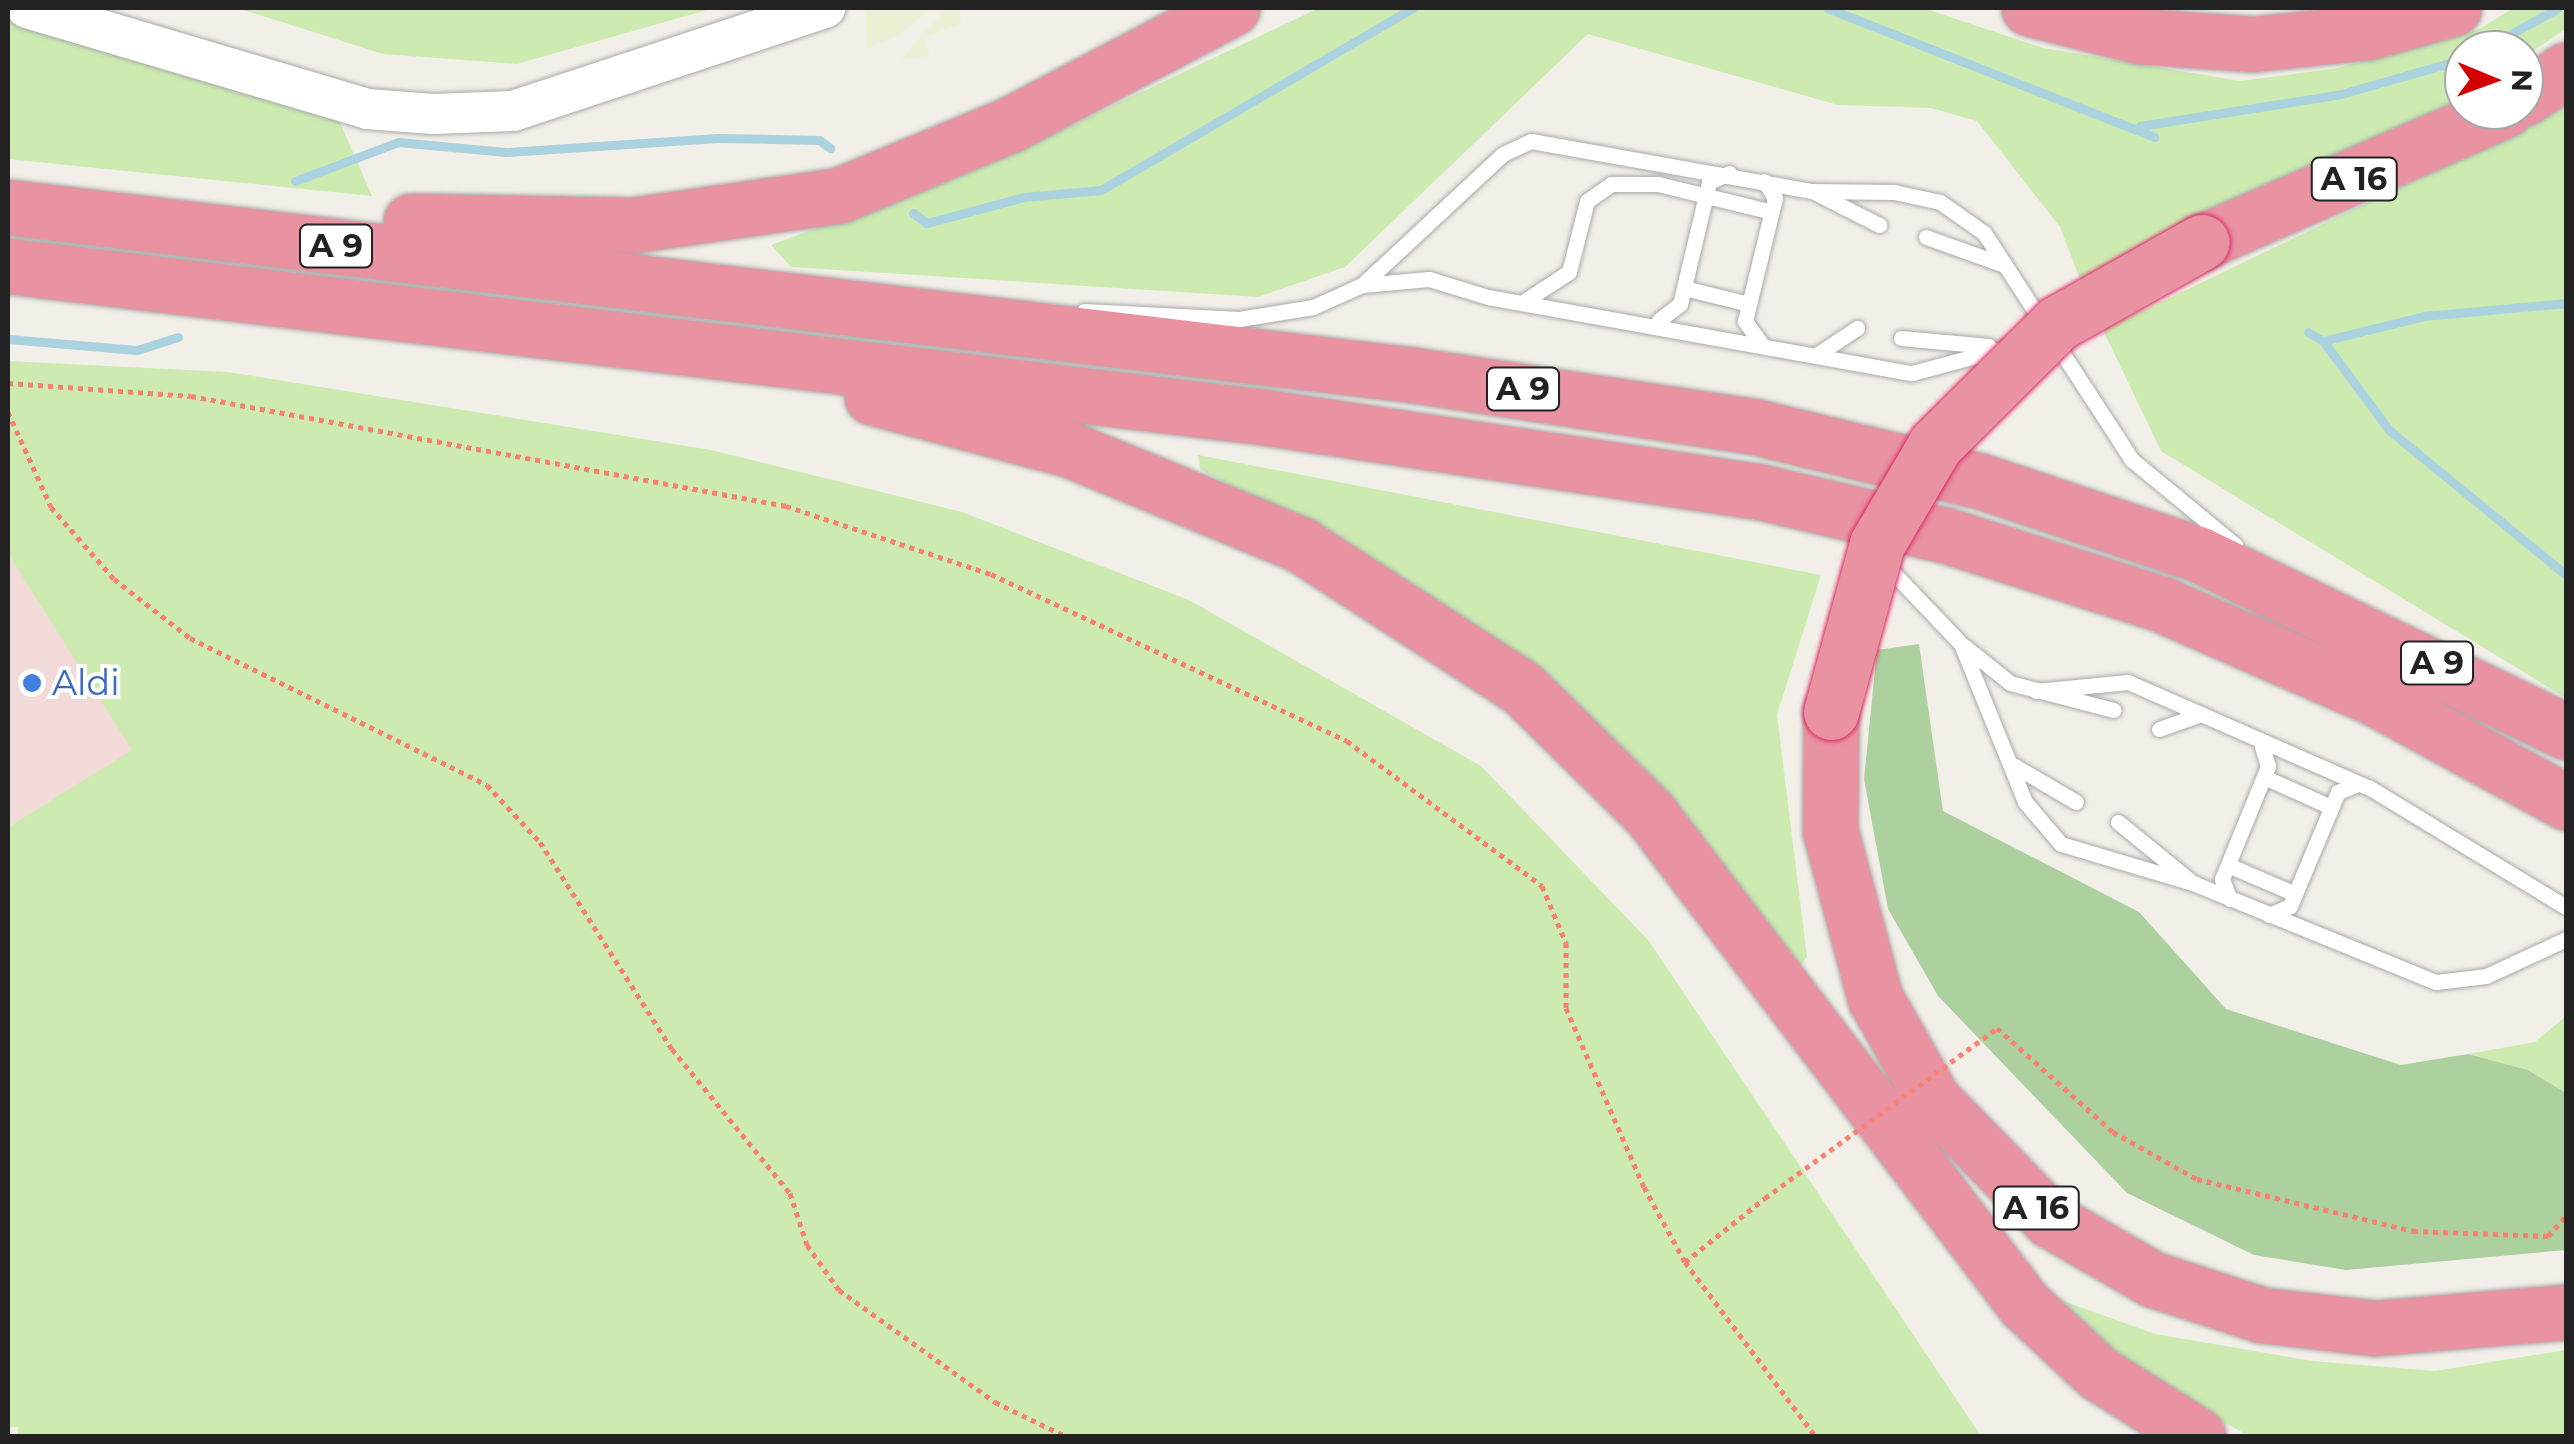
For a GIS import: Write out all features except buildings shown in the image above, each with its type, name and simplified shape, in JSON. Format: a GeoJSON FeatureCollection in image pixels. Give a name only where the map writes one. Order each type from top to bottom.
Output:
{"type":"FeatureCollection","features":[{"type":"Feature","properties":{"kind":"highway"},"geometry":{"type":"LineString","coordinates":[[14,208],[204,202],[564,226],[778,209],[957,150],[1232,8]]}},
{"type":"Feature","properties":{"kind":"highway"},"geometry":{"type":"LineString","coordinates":[[2029,8],[2138,36],[2253,44],[2368,32],[2454,8]]}},
{"type":"Feature","properties":{"kind":"highway"},"geometry":{"type":"LineString","coordinates":[[2544,85],[2566,70]]}},
{"type":"Feature","properties":{"kind":"highway","name":"A 16"},"geometry":{"type":"LineString","coordinates":[[2458,130],[2202,242],[2058,323],[1935,444],[1877,544],[1830,712],[1840,888],[1875,998],[1933,1100],[2050,1220],[2152,1279],[2262,1315],[2375,1328],[2566,1312]]}},
{"type":"Feature","properties":{"kind":"highway","name":"A 9"},"geometry":{"type":"LineString","coordinates":[[14,208],[947,318],[1756,427],[2090,514],[2306,598],[2566,732]]}},
{"type":"Feature","properties":{"kind":"highway","name":"A 9"},"geometry":{"type":"LineString","coordinates":[[8,266],[1263,417],[1761,492],[1944,535],[2161,604],[2377,699],[2566,802]]}},
{"type":"Feature","properties":{"kind":"highway"},"geometry":{"type":"LineString","coordinates":[[721,353],[1071,450],[1176,490],[1301,545],[1522,688],[1650,814],[2024,1304],[2098,1373],[2198,1436]]}},
{"type":"Feature","properties":{"kind":"street"},"geometry":{"type":"LineString","coordinates":[[27,8],[366,108],[433,114],[513,111],[825,8]]}},
{"type":"Feature","properties":{"kind":"lane"},"geometry":{"type":"LineString","coordinates":[[1362,284],[1503,154],[1531,142],[1811,190],[1940,202],[1984,233],[2012,270],[2149,480],[2306,598]]}},
{"type":"Feature","properties":{"kind":"lane"},"geometry":{"type":"LineString","coordinates":[[1650,322],[1675,313],[1706,195],[1713,178],[1729,173]]}},
{"type":"Feature","properties":{"kind":"lane"},"geometry":{"type":"LineString","coordinates":[[1760,342],[1746,330],[1772,212],[1774,192],[1764,181]]}},
{"type":"Feature","properties":{"kind":"lane"},"geometry":{"type":"LineString","coordinates":[[1518,301],[1543,295],[1569,272],[1587,201],[1600,188],[1642,182],[1772,212]]}},
{"type":"Feature","properties":{"kind":"lane"},"geometry":{"type":"LineString","coordinates":[[1811,190],[1879,225]]}},
{"type":"Feature","properties":{"kind":"lane"},"geometry":{"type":"LineString","coordinates":[[1926,236],[2012,270]]}},
{"type":"Feature","properties":{"kind":"lane"},"geometry":{"type":"LineString","coordinates":[[947,318],[1115,310],[1264,318],[1362,284],[1429,278],[1518,301],[1760,342],[1912,374],[2009,347]]}},
{"type":"Feature","properties":{"kind":"lane"},"geometry":{"type":"LineString","coordinates":[[1684,288],[1749,304]]}},
{"type":"Feature","properties":{"kind":"lane"},"geometry":{"type":"LineString","coordinates":[[1818,354],[1858,328]]}},
{"type":"Feature","properties":{"kind":"lane"},"geometry":{"type":"LineString","coordinates":[[1901,338],[2009,347],[2056,364],[2096,400]]}},
{"type":"Feature","properties":{"kind":"lane"},"geometry":{"type":"LineString","coordinates":[[1761,492],[1822,528]]}},
{"type":"Feature","properties":{"kind":"lane"},"geometry":{"type":"LineString","coordinates":[[1853,546],[1912,587],[1961,644],[2010,683],[2114,710]]}},
{"type":"Feature","properties":{"kind":"lane"},"geometry":{"type":"LineString","coordinates":[[1961,644],[2005,753],[2049,836],[2102,862],[2192,883],[2436,982],[2486,976],[2566,939]]}},
{"type":"Feature","properties":{"kind":"lane"},"geometry":{"type":"LineString","coordinates":[[2036,691],[2117,680],[2204,714],[2362,784],[2566,907]]}},
{"type":"Feature","properties":{"kind":"lane"},"geometry":{"type":"LineString","coordinates":[[2159,728],[2204,714]]}},
{"type":"Feature","properties":{"kind":"lane"},"geometry":{"type":"LineString","coordinates":[[2230,899],[2228,866],[2270,756],[2258,737]]}},
{"type":"Feature","properties":{"kind":"lane"},"geometry":{"type":"LineString","coordinates":[[2005,753],[2036,784],[2076,802]]}},
{"type":"Feature","properties":{"kind":"lane"},"geometry":{"type":"LineString","coordinates":[[2264,777],[2331,806]]}},
{"type":"Feature","properties":{"kind":"lane"},"geometry":{"type":"LineString","coordinates":[[2269,915],[2286,911],[2343,786],[2362,784]]}},
{"type":"Feature","properties":{"kind":"lane"},"geometry":{"type":"LineString","coordinates":[[2118,822],[2192,883]]}},
{"type":"Feature","properties":{"kind":"lane"},"geometry":{"type":"LineString","coordinates":[[2228,866],[2295,894]]}},
{"type":"Feature","properties":{"kind":"path"},"geometry":{"type":"LineString","coordinates":[[8,383],[191,396],[786,506],[991,574],[1347,741],[1542,886],[1566,943],[1566,1008],[1685,1262],[1816,1436]]}},
{"type":"Feature","properties":{"kind":"path"},"geometry":{"type":"LineString","coordinates":[[8,412],[51,508],[114,579],[190,638],[488,786],[540,842],[672,1049],[790,1193],[806,1245],[839,1290],[996,1402],[1065,1436]]}},
{"type":"Feature","properties":{"kind":"path"},"geometry":{"type":"LineString","coordinates":[[1685,1262],[1765,1198],[1997,1028],[2114,1132],[2196,1178],[2413,1231],[2548,1236],[2566,1216]]}},
{"type":"Feature","properties":{"kind":"shaded area"},"geometry":{"type":"Polygon","coordinates":[[[8,554],[133,750],[8,827],[8,554]]]}},
{"type":"Feature","properties":{"kind":"green space"},"geometry":{"type":"Polygon","coordinates":[[[237,8],[714,8],[517,64],[383,54],[237,8]]]}},
{"type":"Feature","properties":{"kind":"green space"},"geometry":{"type":"Polygon","coordinates":[[[932,8],[898,36],[866,49],[866,9],[932,8]]]}},
{"type":"Feature","properties":{"kind":"green space"},"geometry":{"type":"Polygon","coordinates":[[[946,8],[960,8],[961,24],[923,37],[930,56],[901,59],[946,8]]]}},
{"type":"Feature","properties":{"kind":"green space"},"geometry":{"type":"Polygon","coordinates":[[[1319,8],[1923,8],[2043,48],[2240,81],[2338,68],[2444,39],[2444,109],[2421,124],[2169,230],[2080,279],[2060,227],[1977,121],[1931,108],[1838,105],[1588,34],[1345,267],[1258,297],[791,267],[771,245],[992,163],[1319,8]]]}},
{"type":"Feature","properties":{"kind":"green space"},"geometry":{"type":"Polygon","coordinates":[[[2514,8],[2566,8],[2566,29],[2544,44],[2544,30],[2475,30],[2514,8]]]}},
{"type":"Feature","properties":{"kind":"green space"},"geometry":{"type":"Polygon","coordinates":[[[8,21],[338,118],[372,196],[8,159],[8,21]]]}},
{"type":"Feature","properties":{"kind":"green space"},"geometry":{"type":"Polygon","coordinates":[[[2566,91],[2566,698],[2161,451],[2103,330],[2518,130],[2544,130],[2544,112],[2566,91]]]}},
{"type":"Feature","properties":{"kind":"green space"},"geometry":{"type":"Polygon","coordinates":[[[8,361],[228,372],[711,450],[962,512],[1189,600],[1481,766],[1649,941],[1981,1436],[18,1436],[18,1427],[8,1427],[8,827],[132,750],[8,554],[8,361]]]}},
{"type":"Feature","properties":{"kind":"green space"},"geometry":{"type":"Polygon","coordinates":[[[1198,455],[1821,575],[1777,715],[1807,957],[1797,971],[1536,683],[1401,577],[1200,469],[1198,455]]]}},
{"type":"Feature","properties":{"kind":"green space"},"geometry":{"type":"Polygon","coordinates":[[[1919,644],[1943,811],[2139,912],[2226,1009],[2401,1065],[2468,1054],[2528,1070],[2566,1093],[2566,1250],[2346,1270],[2254,1255],[2127,1193],[1938,996],[1888,909],[1864,779],[1877,650],[1919,644]]]}},
{"type":"Feature","properties":{"kind":"green space"},"geometry":{"type":"Polygon","coordinates":[[[2566,1016],[2566,1093],[2528,1070],[2468,1054],[2535,1042],[2566,1016]]]}},
{"type":"Feature","properties":{"kind":"green space"},"geometry":{"type":"Polygon","coordinates":[[[2047,1295],[2155,1334],[2313,1361],[2435,1371],[2566,1350],[2566,1436],[2249,1436],[2115,1363],[2047,1295]]]}},
{"type":"Feature","properties":{"kind":"waterway"},"geometry":{"type":"LineString","coordinates":[[913,213],[927,223],[1024,197],[1101,190],[1413,8]]}},
{"type":"Feature","properties":{"kind":"waterway"},"geometry":{"type":"LineString","coordinates":[[1827,8],[2154,137]]}},
{"type":"Feature","properties":{"kind":"waterway"},"geometry":{"type":"LineString","coordinates":[[2518,30],[2558,8]]}},
{"type":"Feature","properties":{"kind":"waterway"},"geometry":{"type":"LineString","coordinates":[[2140,126],[2341,94],[2444,65]]}},
{"type":"Feature","properties":{"kind":"waterway"},"geometry":{"type":"LineString","coordinates":[[295,181],[398,142],[506,152],[718,138],[819,140],[830,148]]}},
{"type":"Feature","properties":{"kind":"waterway"},"geometry":{"type":"LineString","coordinates":[[2308,332],[2323,341],[2424,316],[2566,303]]}},
{"type":"Feature","properties":{"kind":"waterway"},"geometry":{"type":"LineString","coordinates":[[8,339],[137,350],[178,337]]}},
{"type":"Feature","properties":{"kind":"waterway"},"geometry":{"type":"LineString","coordinates":[[2323,341],[2389,430],[2566,575]]}},
{"type":"Feature","properties":{"kind":"place","name":"Aldi"},"geometry":{"type":"Point","coordinates":[32,683]}}]}
